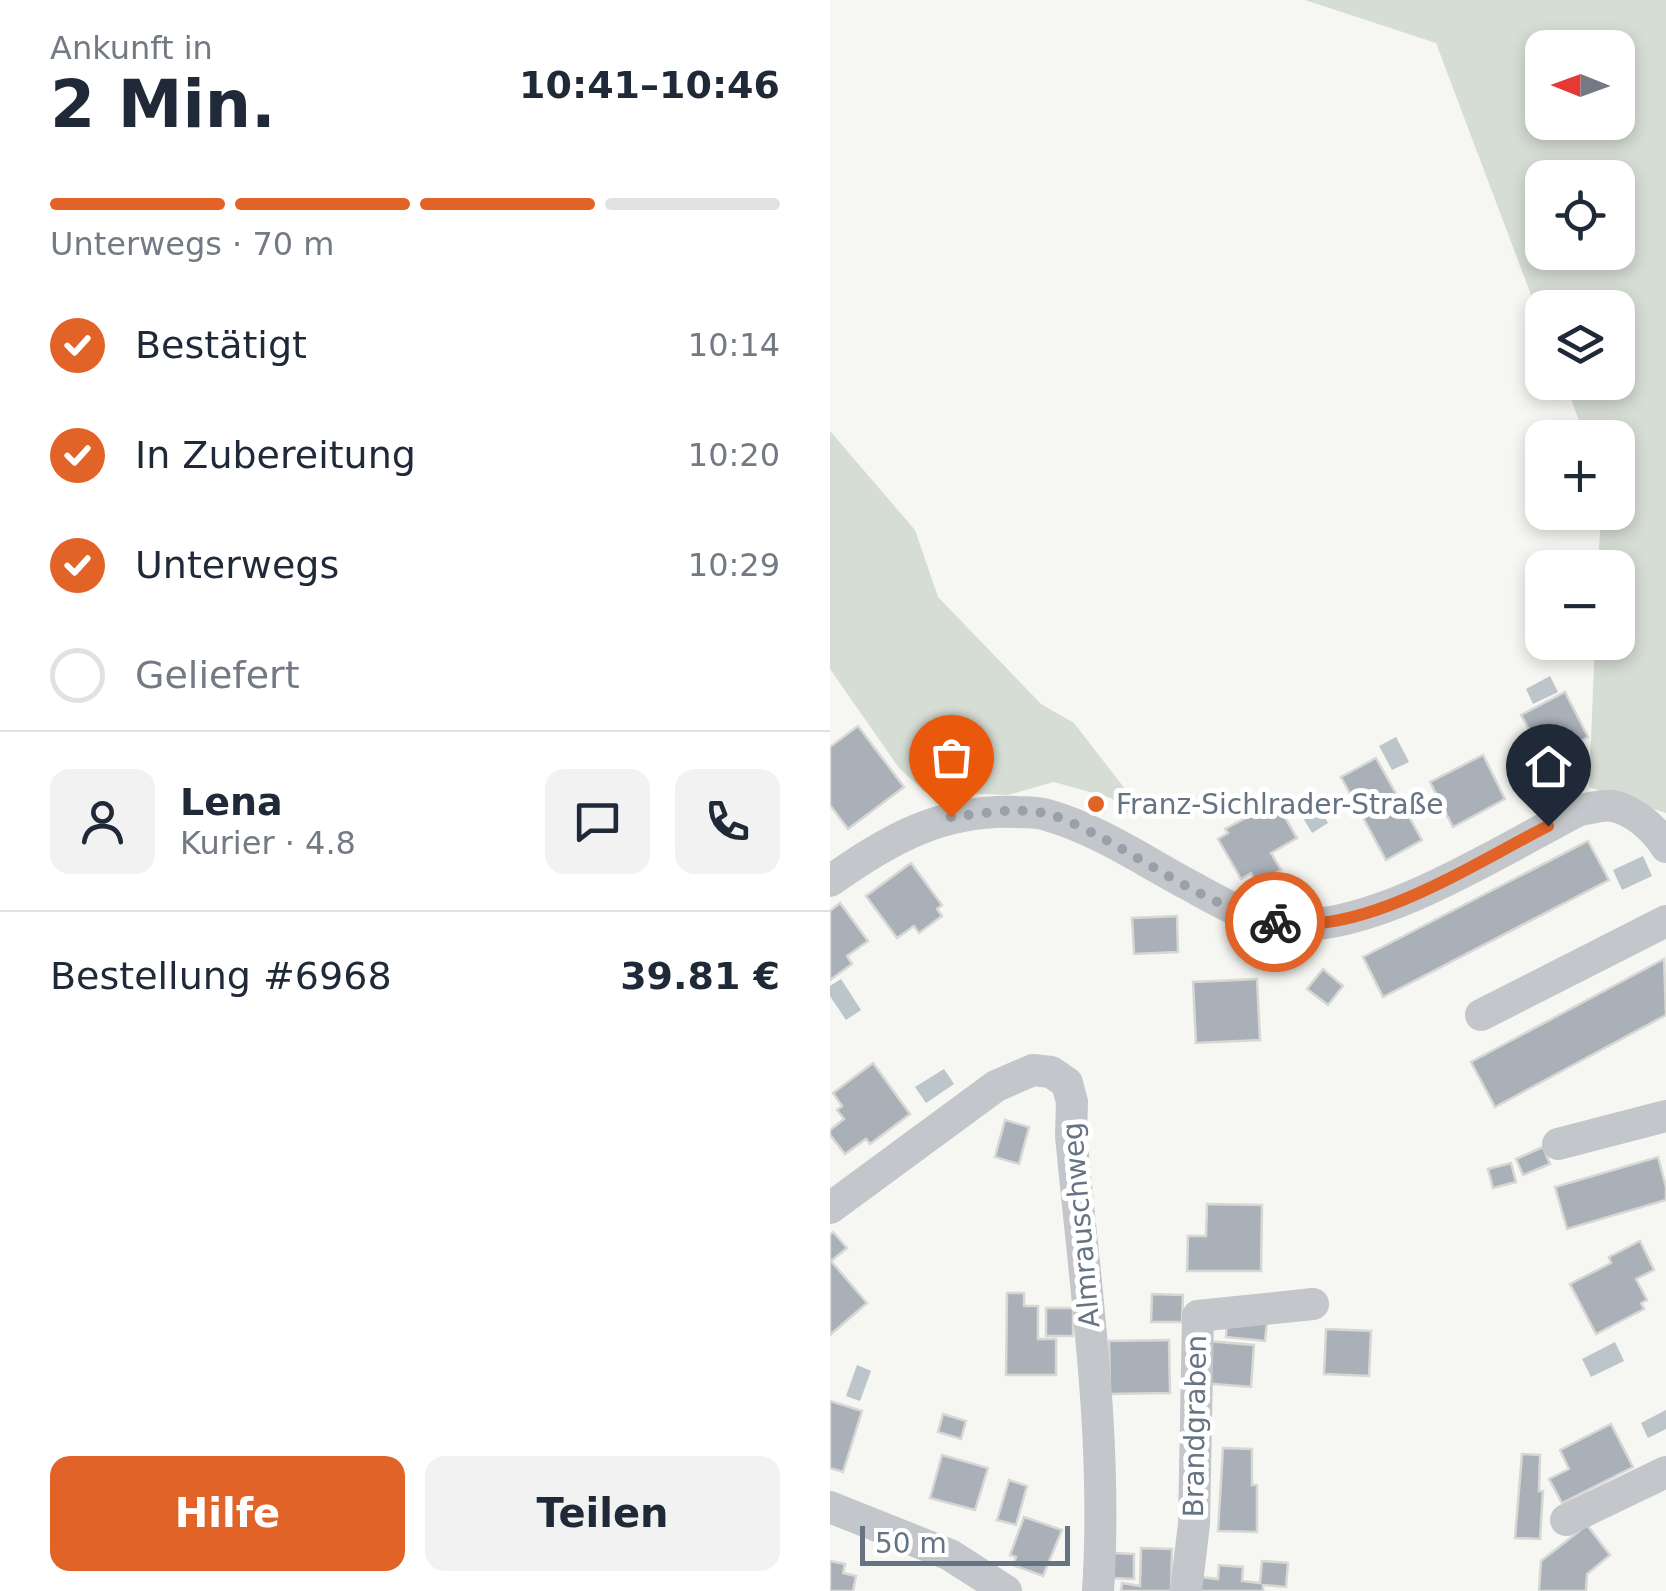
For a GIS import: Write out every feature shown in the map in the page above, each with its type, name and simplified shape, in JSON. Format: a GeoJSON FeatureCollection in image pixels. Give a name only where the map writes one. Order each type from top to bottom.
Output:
{"type":"FeatureCollection","features":[{"type":"Feature","properties":{"kind":"street"},"geometry":{"type":"LineString","coordinates":[[830,881],[907,832],[951,817],[999,811],[1044,813],[1082,827],[1258,920],[1292,926],[1330,923],[1372,913],[1579,810],[1611,805],[1638,818],[1657,833],[1666,847]]}},
{"type":"Feature","properties":{"kind":"street"},"geometry":{"type":"LineString","coordinates":[[1481,1015],[1666,921]]}},
{"type":"Feature","properties":{"kind":"street","name":"Almrauschweg"},"geometry":{"type":"LineString","coordinates":[[830,1208],[996,1086],[1033,1070],[1051,1072],[1067,1083],[1072,1102],[1072,1148],[1095,1386],[1101,1512],[1098,1591]]}},
{"type":"Feature","properties":{"kind":"street"},"geometry":{"type":"LineString","coordinates":[[1558,1144],[1666,1116]]}},
{"type":"Feature","properties":{"kind":"street","name":"Brandgraben"},"geometry":{"type":"LineString","coordinates":[[1186,1591],[1194,1524],[1198,1316],[1313,1304]]}},
{"type":"Feature","properties":{"kind":"street"},"geometry":{"type":"LineString","coordinates":[[1566,1520],[1666,1472]]}},
{"type":"Feature","properties":{"kind":"street"},"geometry":{"type":"LineString","coordinates":[[830,1507],[950,1554],[1006,1591]]}},
{"type":"Feature","properties":{"kind":"shaded area"},"geometry":{"type":"Polygon","coordinates":[[[1305,0],[1666,0],[1666,813],[1589,787],[1594,660],[1635,660],[1635,550],[1599,550],[1600,530],[1635,530],[1635,420],[1579,420],[1571,400],[1635,400],[1635,290],[1529,290],[1436,43],[1305,0]]]}},
{"type":"Feature","properties":{"kind":"shaded area"},"geometry":{"type":"Polygon","coordinates":[[[830,431],[915,530],[938,597],[1041,704],[1074,723],[1132,798],[1129,816],[1111,798],[1054,782],[1008,795],[925,792],[899,768],[830,669],[830,431]]]}},
{"type":"Feature","properties":{"kind":"shaded area"},"geometry":{"type":"Polygon","coordinates":[[[1550,676],[1558,692],[1533,704],[1526,689],[1550,676]]]}},
{"type":"Feature","properties":{"kind":"shaded area"},"geometry":{"type":"Polygon","coordinates":[[[1396,737],[1409,762],[1392,770],[1379,746],[1396,737]]]}},
{"type":"Feature","properties":{"kind":"shaded area"},"geometry":{"type":"Polygon","coordinates":[[[1313,796],[1328,823],[1312,833],[1296,806],[1313,796]]]}},
{"type":"Feature","properties":{"kind":"shaded area"},"geometry":{"type":"Polygon","coordinates":[[[1643,856],[1652,876],[1622,890],[1613,870],[1643,856]]]}},
{"type":"Feature","properties":{"kind":"shaded area"},"geometry":{"type":"Polygon","coordinates":[[[841,979],[861,1010],[846,1020],[830,996],[830,986],[841,979]]]}},
{"type":"Feature","properties":{"kind":"shaded area"},"geometry":{"type":"Polygon","coordinates":[[[944,1069],[954,1084],[926,1103],[915,1087],[944,1069]]]}},
{"type":"Feature","properties":{"kind":"shaded area"},"geometry":{"type":"Polygon","coordinates":[[[1615,1342],[1624,1361],[1591,1377],[1582,1359],[1615,1342]]]}},
{"type":"Feature","properties":{"kind":"shaded area"},"geometry":{"type":"Polygon","coordinates":[[[857,1365],[871,1371],[860,1401],[846,1396],[857,1365]]]}},
{"type":"Feature","properties":{"kind":"shaded area"},"geometry":{"type":"Polygon","coordinates":[[[1666,1410],[1666,1429],[1648,1438],[1641,1423],[1666,1410]]]}},
{"type":"Feature","properties":{"kind":"building"},"geometry":{"type":"Polygon","coordinates":[[[1565,692],[1588,737],[1568,747],[1580,769],[1552,784],[1525,734],[1530,731],[1521,715],[1565,692]]]}},
{"type":"Feature","properties":{"kind":"building"},"geometry":{"type":"Polygon","coordinates":[[[858,726],[904,787],[848,829],[830,805],[830,747],[858,726]]]}},
{"type":"Feature","properties":{"kind":"building"},"geometry":{"type":"Polygon","coordinates":[[[1483,755],[1505,799],[1453,827],[1430,782],[1483,755]]]}},
{"type":"Feature","properties":{"kind":"building"},"geometry":{"type":"Polygon","coordinates":[[[1376,758],[1422,840],[1386,860],[1341,777],[1376,758]]]}},
{"type":"Feature","properties":{"kind":"building","name":"Franz-Sichlrader-Straße"},"geometry":{"type":"Polygon","coordinates":[[[1090,796],[1107,805],[1104,812],[1086,803],[1090,796]]]}},
{"type":"Feature","properties":{"kind":"building"},"geometry":{"type":"Polygon","coordinates":[[[1276,802],[1297,838],[1271,853],[1281,870],[1257,884],[1251,873],[1241,879],[1218,839],[1228,833],[1225,829],[1276,802]]]}},
{"type":"Feature","properties":{"kind":"building"},"geometry":{"type":"Polygon","coordinates":[[[1588,841],[1609,880],[1383,997],[1363,957],[1588,841]]]}},
{"type":"Feature","properties":{"kind":"building"},"geometry":{"type":"Polygon","coordinates":[[[911,863],[942,905],[937,909],[942,916],[919,933],[914,926],[897,938],[866,896],[911,863]]]}},
{"type":"Feature","properties":{"kind":"building"},"geometry":{"type":"Polygon","coordinates":[[[840,903],[868,941],[847,956],[852,964],[830,980],[830,911],[840,903]]]}},
{"type":"Feature","properties":{"kind":"building"},"geometry":{"type":"Polygon","coordinates":[[[1177,916],[1178,952],[1134,954],[1132,918],[1177,916]]]}},
{"type":"Feature","properties":{"kind":"building"},"geometry":{"type":"Polygon","coordinates":[[[1664,959],[1666,1015],[1495,1107],[1471,1062],[1664,959]]]}},
{"type":"Feature","properties":{"kind":"building"},"geometry":{"type":"Polygon","coordinates":[[[1323,969],[1343,986],[1328,1005],[1307,989],[1323,969]]]}},
{"type":"Feature","properties":{"kind":"building"},"geometry":{"type":"Polygon","coordinates":[[[1257,979],[1260,1040],[1196,1043],[1193,982],[1257,979]]]}},
{"type":"Feature","properties":{"kind":"building"},"geometry":{"type":"Polygon","coordinates":[[[873,1063],[910,1114],[870,1144],[866,1139],[845,1154],[830,1135],[830,1130],[844,1119],[837,1110],[842,1106],[833,1093],[873,1063]]]}},
{"type":"Feature","properties":{"kind":"building"},"geometry":{"type":"Polygon","coordinates":[[[1005,1120],[1029,1127],[1019,1164],[995,1157],[1005,1120]]]}},
{"type":"Feature","properties":{"kind":"building"},"geometry":{"type":"Polygon","coordinates":[[[1543,1147],[1550,1164],[1523,1175],[1516,1159],[1543,1147]]]}},
{"type":"Feature","properties":{"kind":"building"},"geometry":{"type":"Polygon","coordinates":[[[1658,1157],[1666,1200],[1567,1229],[1555,1187],[1658,1157]]]}},
{"type":"Feature","properties":{"kind":"building"},"geometry":{"type":"Polygon","coordinates":[[[1511,1163],[1516,1182],[1493,1188],[1488,1169],[1511,1163]]]}},
{"type":"Feature","properties":{"kind":"building"},"geometry":{"type":"Polygon","coordinates":[[[1207,1204],[1262,1205],[1261,1271],[1187,1271],[1188,1236],[1206,1236],[1207,1204]]]}},
{"type":"Feature","properties":{"kind":"building"},"geometry":{"type":"Polygon","coordinates":[[[833,1232],[847,1248],[831,1261],[867,1303],[830,1335],[830,1235],[833,1232]]]}},
{"type":"Feature","properties":{"kind":"building"},"geometry":{"type":"Polygon","coordinates":[[[1640,1241],[1654,1270],[1636,1279],[1647,1300],[1641,1303],[1644,1309],[1596,1334],[1570,1284],[1611,1263],[1609,1257],[1640,1241]]]}},
{"type":"Feature","properties":{"kind":"building"},"geometry":{"type":"Polygon","coordinates":[[[1007,1293],[1024,1293],[1024,1306],[1038,1306],[1038,1339],[1056,1339],[1056,1375],[1006,1375],[1007,1293]]]}},
{"type":"Feature","properties":{"kind":"building"},"geometry":{"type":"Polygon","coordinates":[[[1152,1294],[1183,1295],[1182,1322],[1151,1322],[1152,1294]]]}},
{"type":"Feature","properties":{"kind":"building"},"geometry":{"type":"Polygon","coordinates":[[[1046,1308],[1073,1308],[1073,1336],[1046,1336],[1046,1308]]]}},
{"type":"Feature","properties":{"kind":"building"},"geometry":{"type":"Polygon","coordinates":[[[1227,1318],[1267,1321],[1265,1341],[1226,1337],[1227,1318]]]}},
{"type":"Feature","properties":{"kind":"building"},"geometry":{"type":"Polygon","coordinates":[[[1326,1329],[1371,1331],[1369,1376],[1324,1374],[1326,1329]]]}},
{"type":"Feature","properties":{"kind":"building"},"geometry":{"type":"Polygon","coordinates":[[[1169,1340],[1170,1393],[1110,1394],[1109,1341],[1169,1340]]]}},
{"type":"Feature","properties":{"kind":"building"},"geometry":{"type":"Polygon","coordinates":[[[1206,1341],[1254,1345],[1251,1387],[1202,1383],[1206,1341]]]}},
{"type":"Feature","properties":{"kind":"building"},"geometry":{"type":"Polygon","coordinates":[[[830,1401],[862,1411],[843,1472],[830,1468],[830,1401]]]}},
{"type":"Feature","properties":{"kind":"building"},"geometry":{"type":"Polygon","coordinates":[[[943,1414],[966,1421],[961,1439],[938,1432],[943,1414]]]}},
{"type":"Feature","properties":{"kind":"building"},"geometry":{"type":"Polygon","coordinates":[[[1611,1424],[1633,1467],[1562,1503],[1549,1479],[1569,1469],[1560,1450],[1611,1424]]]}},
{"type":"Feature","properties":{"kind":"building"},"geometry":{"type":"Polygon","coordinates":[[[1223,1448],[1252,1449],[1257,1532],[1218,1531],[1223,1448]]]}},
{"type":"Feature","properties":{"kind":"building"},"geometry":{"type":"Polygon","coordinates":[[[1522,1454],[1540,1455],[1540,1539],[1515,1538],[1522,1454]]]}},
{"type":"Feature","properties":{"kind":"building"},"geometry":{"type":"Polygon","coordinates":[[[942,1455],[988,1468],[975,1510],[930,1498],[942,1455]]]}},
{"type":"Feature","properties":{"kind":"building"},"geometry":{"type":"Polygon","coordinates":[[[1009,1480],[1027,1486],[1016,1525],[997,1520],[1009,1480]]]}},
{"type":"Feature","properties":{"kind":"building"},"geometry":{"type":"Polygon","coordinates":[[[1024,1517],[1062,1530],[1043,1576],[1013,1565],[1016,1557],[1010,1555],[1024,1517]]]}},
{"type":"Feature","properties":{"kind":"building"},"geometry":{"type":"Polygon","coordinates":[[[1587,1525],[1610,1555],[1587,1574],[1586,1591],[1539,1591],[1541,1561],[1587,1525]]]}},
{"type":"Feature","properties":{"kind":"building"},"geometry":{"type":"Polygon","coordinates":[[[1141,1548],[1172,1549],[1171,1591],[1121,1591],[1122,1583],[1140,1586],[1141,1548]]]}},
{"type":"Feature","properties":{"kind":"building"},"geometry":{"type":"Polygon","coordinates":[[[1113,1553],[1134,1554],[1134,1579],[1112,1578],[1113,1553]]]}},
{"type":"Feature","properties":{"kind":"building"},"geometry":{"type":"Polygon","coordinates":[[[830,1561],[845,1564],[843,1573],[856,1576],[853,1591],[830,1591],[830,1561]]]}},
{"type":"Feature","properties":{"kind":"building"},"geometry":{"type":"Polygon","coordinates":[[[1262,1561],[1288,1563],[1286,1587],[1263,1585],[1263,1591],[1199,1591],[1200,1577],[1218,1579],[1219,1565],[1243,1567],[1242,1581],[1260,1583],[1262,1561]]]}},
{"type":"Feature","properties":{"kind":"way so far"},"geometry":{"type":"LineString","coordinates":[[951,817],[999,811],[1044,813],[1082,827],[1228,906],[1258,920],[1275,922]]}},
{"type":"Feature","properties":{"kind":"place","name":"Franz-Sichlrader-Straße"},"geometry":{"type":"Point","coordinates":[1096,804]}},
{"type":"Feature","properties":{"kind":"route"},"geometry":{"type":"LineString","coordinates":[[1275,922],[1292,926],[1330,923],[1372,913],[1548,826]]}}]}
